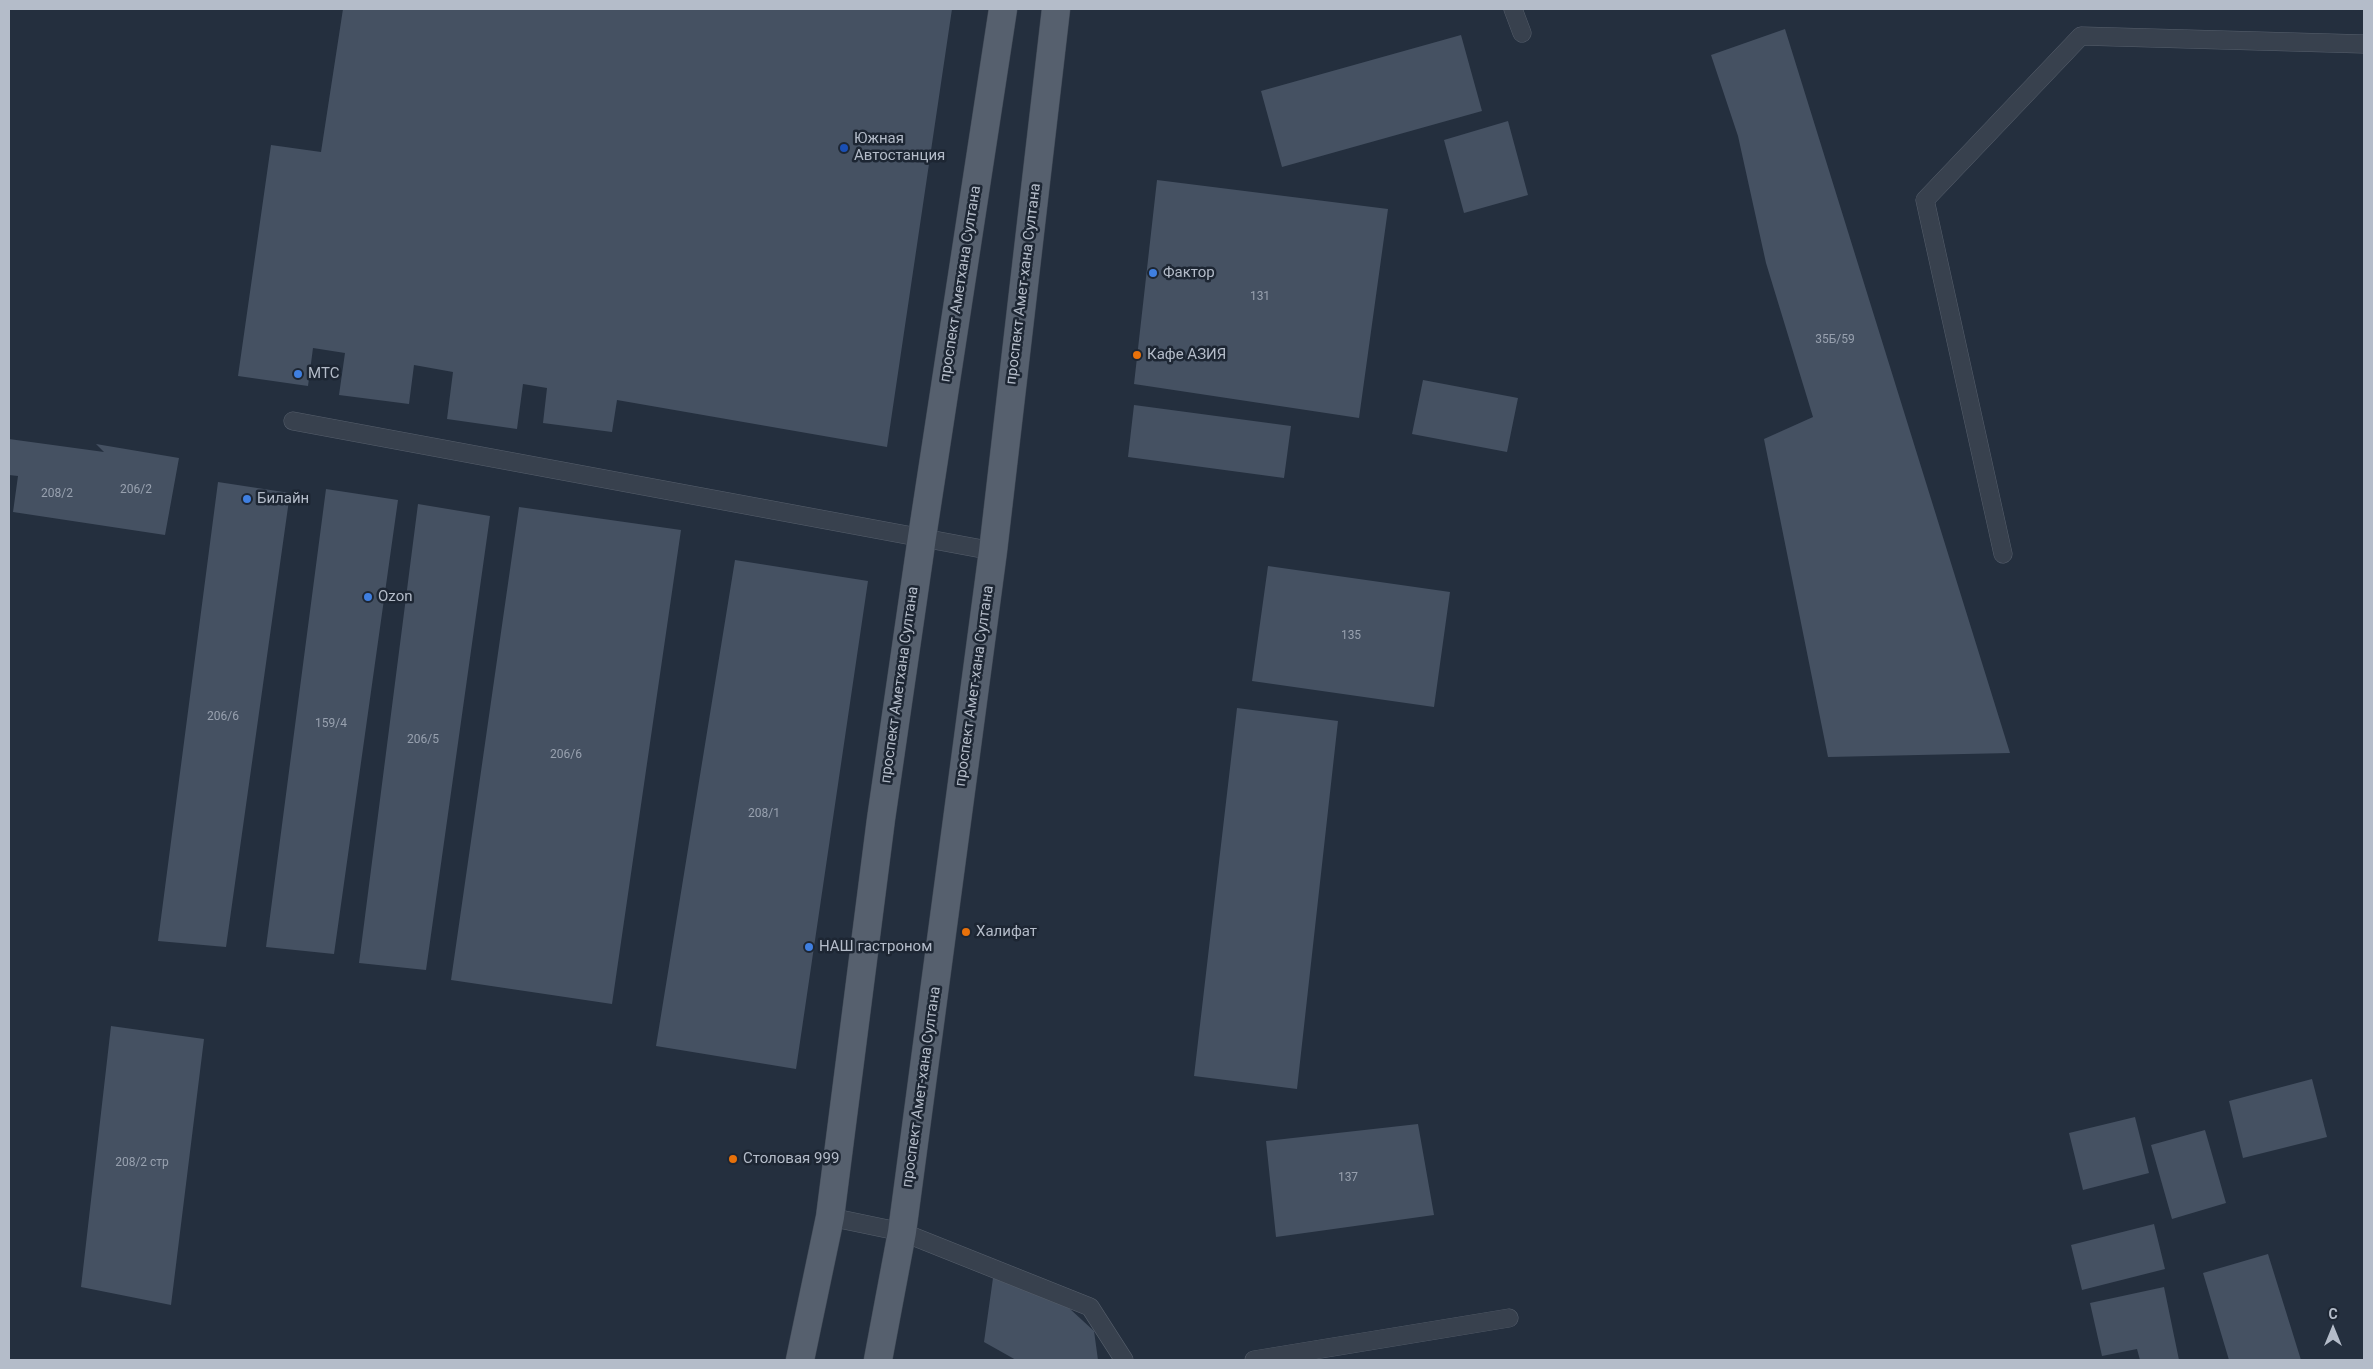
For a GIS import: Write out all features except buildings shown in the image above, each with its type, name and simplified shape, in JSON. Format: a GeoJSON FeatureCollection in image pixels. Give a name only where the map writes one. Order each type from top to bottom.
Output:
{"type":"FeatureCollection","features":[{"type":"Feature","properties":{"kind":"main road","name":"проспект Аметхана Султана"},"geometry":{"type":"LineString","coordinates":[[800,1360],[830,1217],[881,819],[1003,9]]}},
{"type":"Feature","properties":{"kind":"main road","name":"проспект Амет-хана Султана"},"geometry":{"type":"LineString","coordinates":[[878,1360],[902,1232],[993,551],[1056,9]]}},
{"type":"Feature","properties":{"kind":"lane"},"geometry":{"type":"LineString","coordinates":[[1513,9],[1522,32]]}},
{"type":"Feature","properties":{"kind":"lane"},"geometry":{"type":"LineString","coordinates":[[2003,554],[1925,200],[2081,36],[2364,44]]}},
{"type":"Feature","properties":{"kind":"lane"},"geometry":{"type":"LineString","coordinates":[[293,421],[993,551]]}},
{"type":"Feature","properties":{"kind":"lane"},"geometry":{"type":"LineString","coordinates":[[830,1217],[902,1232],[1090,1307],[1124,1360]]}},
{"type":"Feature","properties":{"kind":"lane"},"geometry":{"type":"LineString","coordinates":[[1254,1360],[1509,1318]]}},
{"type":"Feature","properties":{"kind":"place","name":"Южная Автостанция"},"geometry":{"type":"Point","coordinates":[844,148]}},
{"type":"Feature","properties":{"kind":"place","name":"Фактор"},"geometry":{"type":"Point","coordinates":[1153,273]}},
{"type":"Feature","properties":{"kind":"place","name":"Кафе АЗИЯ"},"geometry":{"type":"Point","coordinates":[1137,355]}},
{"type":"Feature","properties":{"kind":"place","name":"МТС"},"geometry":{"type":"Point","coordinates":[298,374]}},
{"type":"Feature","properties":{"kind":"place","name":"Билайн"},"geometry":{"type":"Point","coordinates":[247,499]}},
{"type":"Feature","properties":{"kind":"place","name":"Ozon"},"geometry":{"type":"Point","coordinates":[368,597]}},
{"type":"Feature","properties":{"kind":"place","name":"Халифат"},"geometry":{"type":"Point","coordinates":[966,932]}},
{"type":"Feature","properties":{"kind":"place","name":"НАШ гастроном"},"geometry":{"type":"Point","coordinates":[809,947]}},
{"type":"Feature","properties":{"kind":"place","name":"Столовая 999"},"geometry":{"type":"Point","coordinates":[733,1159]}}]}
